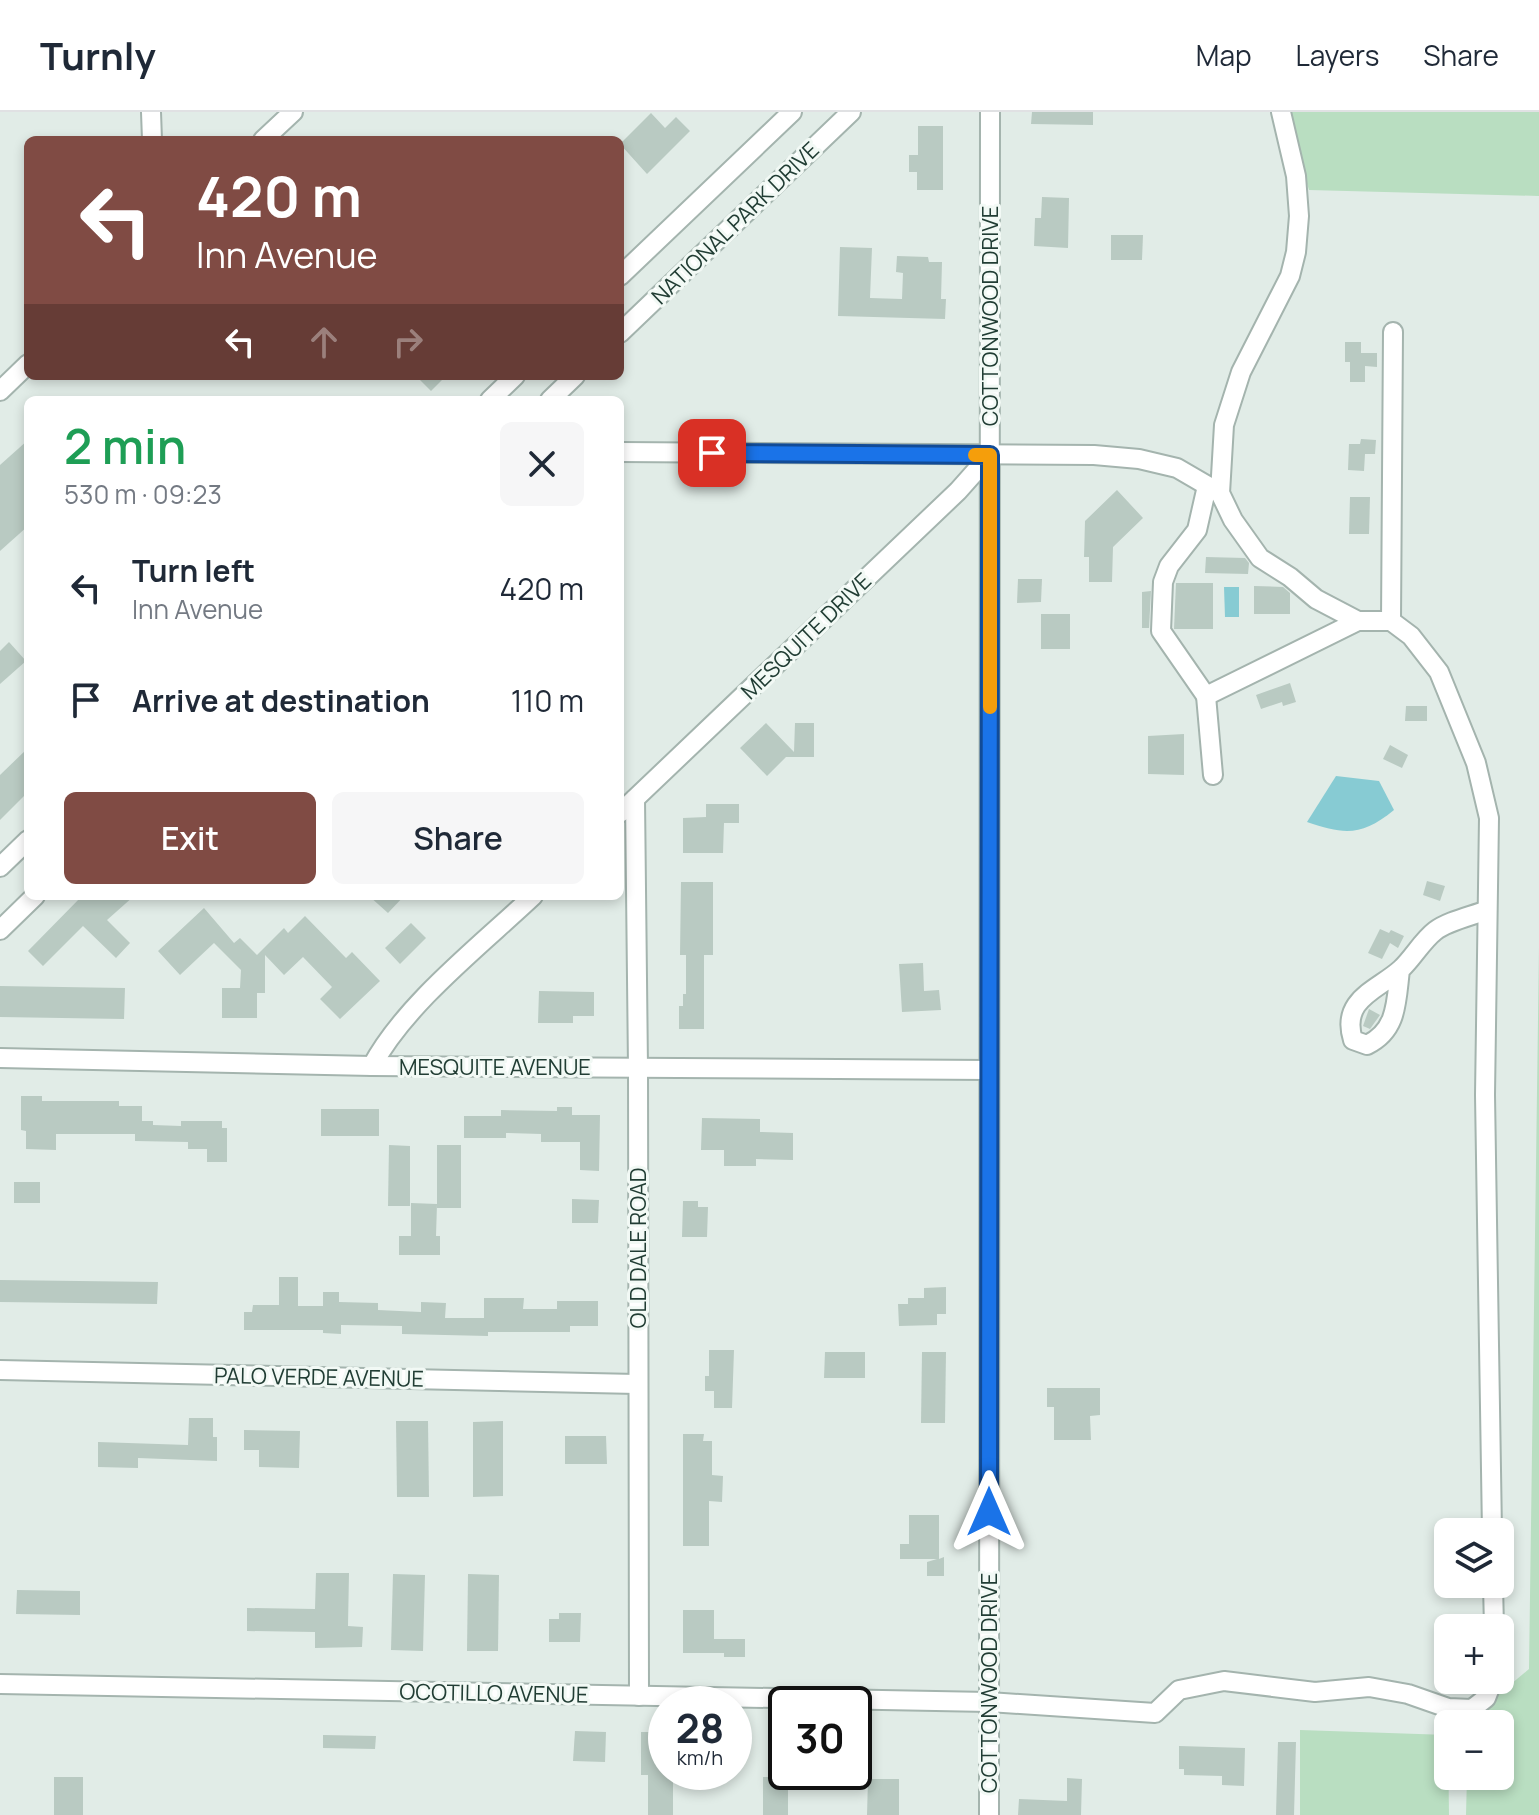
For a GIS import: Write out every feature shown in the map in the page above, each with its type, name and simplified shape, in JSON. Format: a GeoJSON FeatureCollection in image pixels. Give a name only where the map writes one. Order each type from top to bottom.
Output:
{"type":"FeatureCollection","features":[{"type":"Feature","properties":{"kind":"street"},"geometry":{"type":"LineString","coordinates":[[151,112],[152,136]]}},
{"type":"Feature","properties":{"kind":"street"},"geometry":{"type":"LineString","coordinates":[[267,136],[293,112]]}},
{"type":"Feature","properties":{"kind":"street","name":"NATIONAL PARK DRIVE"},"geometry":{"type":"LineString","coordinates":[[624,272],[792,112]]}},
{"type":"Feature","properties":{"kind":"street","name":"NATIONAL PARK DRIVE"},"geometry":{"type":"LineString","coordinates":[[624,329],[851,112]]}},
{"type":"Feature","properties":{"kind":"street","name":"COTTONWOOD DRIVE"},"geometry":{"type":"LineString","coordinates":[[989,1815],[990,112]]}},
{"type":"Feature","properties":{"kind":"street"},"geometry":{"type":"LineString","coordinates":[[1213,775],[1206,696],[1161,631],[1163,582],[1169,566],[1197,530],[1214,490],[1224,425],[1241,372],[1290,276],[1299,216],[1296,176],[1281,112]]}},
{"type":"Feature","properties":{"kind":"street"},"geometry":{"type":"LineString","coordinates":[[1391,621],[1393,332]]}},
{"type":"Feature","properties":{"kind":"street"},"geometry":{"type":"LineString","coordinates":[[0,391],[24,368]]}},
{"type":"Feature","properties":{"kind":"street"},"geometry":{"type":"LineString","coordinates":[[494,396],[511,380]]}},
{"type":"Feature","properties":{"kind":"street"},"geometry":{"type":"LineString","coordinates":[[554,396],[571,380]]}},
{"type":"Feature","properties":{"kind":"street"},"geometry":{"type":"LineString","coordinates":[[624,452],[1094,455],[1139,459],[1177,468],[1214,490],[1260,558],[1316,599],[1358,621]]}},
{"type":"Feature","properties":{"kind":"street","name":"MESQUITE DRIVE"},"geometry":{"type":"LineString","coordinates":[[624,809],[958,491],[990,455]]}},
{"type":"Feature","properties":{"kind":"street"},"geometry":{"type":"LineString","coordinates":[[1206,696],[1358,621],[1391,621],[1411,636],[1439,672],[1476,763],[1489,818],[1485,1095],[1492,1518]]}},
{"type":"Feature","properties":{"kind":"street","name":"OLD DALE ROAD"},"geometry":{"type":"LineString","coordinates":[[635,799],[639,1696]]}},
{"type":"Feature","properties":{"kind":"street"},"geometry":{"type":"LineString","coordinates":[[0,867],[24,844]]}},
{"type":"Feature","properties":{"kind":"street"},"geometry":{"type":"LineString","coordinates":[[0,930],[31,900]]}},
{"type":"Feature","properties":{"kind":"street"},"geometry":{"type":"LineString","coordinates":[[372,1066],[385,1042],[413,1010],[529,900]]}},
{"type":"Feature","properties":{"kind":"street"},"geometry":{"type":"LineString","coordinates":[[1400,970],[1435,930],[1487,910]]}},
{"type":"Feature","properties":{"kind":"street","name":"MESQUITE AVENUE"},"geometry":{"type":"LineString","coordinates":[[0,1058],[372,1066],[989,1070]]}},
{"type":"Feature","properties":{"kind":"street","name":"PALO VERDE AVENUE"},"geometry":{"type":"LineString","coordinates":[[0,1370],[637,1384]]}},
{"type":"Feature","properties":{"kind":"street","name":"OCOTILLO AVENUE"},"geometry":{"type":"LineString","coordinates":[[0,1684],[989,1702],[1155,1713],[1179,1690],[1224,1681],[1315,1692],[1369,1687],[1408,1694],[1448,1708],[1472,1709],[1488,1694]]}},
{"type":"Feature","properties":{"kind":"green space"},"geometry":{"type":"Polygon","coordinates":[[[1284,112],[1539,112],[1539,196],[1309,190],[1284,112]]]}},
{"type":"Feature","properties":{"kind":"green space"},"geometry":{"type":"Polygon","coordinates":[[[1539,947],[1539,1815],[1466,1815],[1467,1790],[1514,1790],[1514,1710],[1480,1710],[1499,1694],[1514,1694],[1514,1682],[1529,1669],[1539,947]]]}},
{"type":"Feature","properties":{"kind":"green space"},"geometry":{"type":"Polygon","coordinates":[[[1300,1730],[1434,1735],[1434,1790],[1449,1790],[1449,1815],[1300,1815],[1300,1730]]]}},
{"type":"Feature","properties":{"kind":"water"},"geometry":{"type":"Polygon","coordinates":[[[1224,587],[1239,587],[1239,617],[1225,617],[1224,587]]]}},
{"type":"Feature","properties":{"kind":"water"},"geometry":{"type":"Polygon","coordinates":[[[1336,776],[1379,781],[1394,810],[1372,825],[1353,831],[1307,822],[1336,776]]]}},
{"type":"Feature","properties":{"kind":"building"},"geometry":{"type":"Polygon","coordinates":[[[1032,112],[1093,112],[1093,125],[1031,124],[1032,112]]]}},
{"type":"Feature","properties":{"kind":"building"},"geometry":{"type":"Polygon","coordinates":[[[651,113],[665,128],[676,117],[690,131],[647,174],[624,148],[624,140],[651,113]]]}},
{"type":"Feature","properties":{"kind":"building"},"geometry":{"type":"Polygon","coordinates":[[[918,126],[943,126],[943,190],[917,190],[917,172],[909,172],[909,155],[918,155],[918,126]]]}},
{"type":"Feature","properties":{"kind":"building"},"geometry":{"type":"Polygon","coordinates":[[[1042,197],[1069,198],[1068,248],[1034,246],[1035,218],[1041,218],[1042,197]]]}},
{"type":"Feature","properties":{"kind":"building"},"geometry":{"type":"Polygon","coordinates":[[[1111,235],[1143,235],[1142,260],[1111,260],[1111,235]]]}},
{"type":"Feature","properties":{"kind":"building"},"geometry":{"type":"Polygon","coordinates":[[[840,247],[872,248],[870,298],[902,299],[903,273],[896,272],[897,256],[928,257],[929,262],[942,262],[941,299],[946,299],[945,319],[838,316],[840,247]]]}},
{"type":"Feature","properties":{"kind":"building"},"geometry":{"type":"Polygon","coordinates":[[[1345,342],[1361,342],[1361,353],[1377,353],[1377,367],[1365,366],[1365,382],[1350,382],[1350,362],[1345,362],[1345,342]]]}},
{"type":"Feature","properties":{"kind":"building"},"geometry":{"type":"Polygon","coordinates":[[[420,380],[442,380],[431,391],[420,380]]]}},
{"type":"Feature","properties":{"kind":"building"},"geometry":{"type":"Polygon","coordinates":[[[1361,439],[1376,440],[1375,454],[1365,454],[1364,471],[1348,470],[1349,444],[1360,444],[1361,439]]]}},
{"type":"Feature","properties":{"kind":"building"},"geometry":{"type":"Polygon","coordinates":[[[24,444],[24,530],[0,551],[0,465],[24,444]]]}},
{"type":"Feature","properties":{"kind":"building"},"geometry":{"type":"Polygon","coordinates":[[[1117,490],[1143,518],[1113,547],[1112,582],[1089,582],[1089,557],[1084,557],[1085,521],[1117,490]]]}},
{"type":"Feature","properties":{"kind":"building"},"geometry":{"type":"Polygon","coordinates":[[[1350,497],[1370,497],[1369,534],[1349,534],[1350,497]]]}},
{"type":"Feature","properties":{"kind":"building"},"geometry":{"type":"Polygon","coordinates":[[[1206,557],[1245,558],[1249,563],[1248,574],[1205,573],[1206,557]]]}},
{"type":"Feature","properties":{"kind":"building"},"geometry":{"type":"Polygon","coordinates":[[[1018,579],[1042,579],[1041,602],[1017,603],[1018,579]]]}},
{"type":"Feature","properties":{"kind":"building"},"geometry":{"type":"Polygon","coordinates":[[[1176,583],[1213,583],[1213,629],[1174,629],[1176,583]]]}},
{"type":"Feature","properties":{"kind":"building"},"geometry":{"type":"Polygon","coordinates":[[[1254,586],[1283,587],[1290,593],[1290,614],[1254,614],[1254,586]]]}},
{"type":"Feature","properties":{"kind":"building"},"geometry":{"type":"Polygon","coordinates":[[[1151,591],[1149,628],[1142,628],[1142,592],[1151,591]]]}},
{"type":"Feature","properties":{"kind":"building"},"geometry":{"type":"Polygon","coordinates":[[[1041,614],[1070,614],[1070,649],[1041,649],[1041,614]]]}},
{"type":"Feature","properties":{"kind":"building"},"geometry":{"type":"Polygon","coordinates":[[[9,642],[24,663],[0,684],[0,651],[9,642]]]}},
{"type":"Feature","properties":{"kind":"building"},"geometry":{"type":"Polygon","coordinates":[[[1290,683],[1296,702],[1283,706],[1282,702],[1261,709],[1256,695],[1290,683]]]}},
{"type":"Feature","properties":{"kind":"building"},"geometry":{"type":"Polygon","coordinates":[[[1406,706],[1427,706],[1427,721],[1405,721],[1406,706]]]}},
{"type":"Feature","properties":{"kind":"building"},"geometry":{"type":"Polygon","coordinates":[[[766,723],[794,752],[795,723],[814,723],[814,757],[786,757],[767,776],[740,748],[766,723]]]}},
{"type":"Feature","properties":{"kind":"building"},"geometry":{"type":"Polygon","coordinates":[[[1184,734],[1184,775],[1148,774],[1148,736],[1184,734]]]}},
{"type":"Feature","properties":{"kind":"building"},"geometry":{"type":"Polygon","coordinates":[[[1390,745],[1408,755],[1402,768],[1383,759],[1390,745]]]}},
{"type":"Feature","properties":{"kind":"building"},"geometry":{"type":"Polygon","coordinates":[[[24,752],[24,796],[0,820],[0,775],[24,752]]]}},
{"type":"Feature","properties":{"kind":"building"},"geometry":{"type":"Polygon","coordinates":[[[706,804],[739,804],[739,823],[724,823],[723,853],[683,853],[683,818],[706,817],[706,804]]]}},
{"type":"Feature","properties":{"kind":"building"},"geometry":{"type":"Polygon","coordinates":[[[1427,881],[1445,886],[1440,901],[1423,895],[1427,881]]]}},
{"type":"Feature","properties":{"kind":"building"},"geometry":{"type":"Polygon","coordinates":[[[681,882],[713,882],[713,955],[704,955],[704,1029],[679,1029],[679,1006],[683,1006],[683,994],[686,994],[686,955],[680,955],[681,882]]]}},
{"type":"Feature","properties":{"kind":"building"},"geometry":{"type":"Polygon","coordinates":[[[78,900],[130,900],[107,920],[130,943],[116,958],[83,926],[43,966],[28,951],[78,900]]]}},
{"type":"Feature","properties":{"kind":"building"},"geometry":{"type":"Polygon","coordinates":[[[373,900],[400,900],[388,913],[373,900]]]}},
{"type":"Feature","properties":{"kind":"building"},"geometry":{"type":"Polygon","coordinates":[[[204,908],[234,943],[240,938],[257,955],[284,928],[288,933],[305,916],[346,958],[352,952],[380,981],[340,1019],[320,999],[332,987],[303,957],[284,975],[265,955],[265,993],[257,993],[257,1018],[222,1018],[222,988],[240,988],[241,970],[214,943],[180,975],[158,951],[204,908]]]}},
{"type":"Feature","properties":{"kind":"building"},"geometry":{"type":"Polygon","coordinates":[[[411,923],[426,938],[400,964],[385,948],[411,923]]]}},
{"type":"Feature","properties":{"kind":"building"},"geometry":{"type":"Polygon","coordinates":[[[1380,929],[1404,936],[1398,948],[1390,943],[1382,959],[1368,953],[1380,929]]]}},
{"type":"Feature","properties":{"kind":"building"},"geometry":{"type":"Polygon","coordinates":[[[923,963],[924,991],[939,990],[941,1010],[902,1012],[899,964],[923,963]]]}},
{"type":"Feature","properties":{"kind":"building"},"geometry":{"type":"Polygon","coordinates":[[[0,986],[125,988],[124,1019],[0,1017],[0,986]]]}},
{"type":"Feature","properties":{"kind":"building"},"geometry":{"type":"Polygon","coordinates":[[[539,991],[594,992],[594,1016],[573,1016],[573,1023],[538,1023],[539,991]]]}},
{"type":"Feature","properties":{"kind":"building"},"geometry":{"type":"Polygon","coordinates":[[[1369,1009],[1380,1015],[1370,1029],[1363,1026],[1369,1009]]]}},
{"type":"Feature","properties":{"kind":"building"},"geometry":{"type":"Polygon","coordinates":[[[21,1096],[42,1096],[42,1101],[119,1101],[119,1106],[142,1106],[142,1121],[153,1121],[153,1125],[181,1126],[181,1121],[222,1121],[222,1128],[227,1128],[227,1162],[207,1162],[207,1149],[188,1149],[188,1142],[135,1141],[135,1134],[56,1134],[56,1150],[26,1149],[26,1131],[21,1130],[21,1096]]]}},
{"type":"Feature","properties":{"kind":"building"},"geometry":{"type":"Polygon","coordinates":[[[557,1107],[572,1107],[572,1115],[600,1115],[599,1171],[580,1170],[580,1142],[541,1142],[541,1134],[506,1133],[506,1138],[464,1138],[464,1116],[501,1116],[501,1110],[557,1111],[557,1107]]]}},
{"type":"Feature","properties":{"kind":"building"},"geometry":{"type":"Polygon","coordinates":[[[321,1109],[379,1109],[379,1136],[321,1136],[321,1109]]]}},
{"type":"Feature","properties":{"kind":"building"},"geometry":{"type":"Polygon","coordinates":[[[702,1118],[760,1119],[760,1132],[793,1133],[793,1160],[756,1159],[756,1166],[724,1166],[724,1150],[701,1150],[702,1118]]]}},
{"type":"Feature","properties":{"kind":"building"},"geometry":{"type":"Polygon","coordinates":[[[389,1145],[410,1146],[410,1206],[388,1206],[389,1145]]]}},
{"type":"Feature","properties":{"kind":"building"},"geometry":{"type":"Polygon","coordinates":[[[437,1145],[461,1145],[461,1208],[437,1208],[437,1145]]]}},
{"type":"Feature","properties":{"kind":"building"},"geometry":{"type":"Polygon","coordinates":[[[14,1182],[40,1182],[40,1203],[14,1203],[14,1182]]]}},
{"type":"Feature","properties":{"kind":"building"},"geometry":{"type":"Polygon","coordinates":[[[572,1199],[599,1200],[598,1223],[572,1223],[572,1199]]]}},
{"type":"Feature","properties":{"kind":"building"},"geometry":{"type":"Polygon","coordinates":[[[683,1201],[698,1201],[698,1207],[708,1207],[707,1237],[682,1237],[683,1201]]]}},
{"type":"Feature","properties":{"kind":"building"},"geometry":{"type":"Polygon","coordinates":[[[411,1203],[437,1204],[436,1236],[440,1236],[440,1255],[399,1255],[399,1236],[411,1236],[411,1203]]]}},
{"type":"Feature","properties":{"kind":"building"},"geometry":{"type":"Polygon","coordinates":[[[279,1277],[298,1277],[298,1306],[323,1306],[323,1292],[339,1292],[339,1302],[378,1303],[378,1310],[421,1312],[421,1302],[446,1303],[445,1318],[484,1318],[484,1298],[524,1298],[523,1309],[557,1309],[557,1301],[598,1301],[598,1326],[570,1326],[570,1332],[488,1332],[488,1336],[402,1334],[402,1326],[341,1325],[341,1334],[323,1333],[323,1330],[244,1330],[244,1312],[252,1312],[253,1305],[279,1305],[279,1277]]]}},
{"type":"Feature","properties":{"kind":"building"},"geometry":{"type":"Polygon","coordinates":[[[0,1280],[158,1282],[157,1304],[0,1302],[0,1280]]]}},
{"type":"Feature","properties":{"kind":"building"},"geometry":{"type":"Polygon","coordinates":[[[946,1287],[946,1314],[937,1314],[937,1325],[899,1326],[898,1304],[908,1304],[908,1298],[924,1298],[924,1288],[946,1287]]]}},
{"type":"Feature","properties":{"kind":"building"},"geometry":{"type":"Polygon","coordinates":[[[709,1350],[734,1350],[732,1408],[714,1408],[714,1391],[705,1391],[705,1376],[709,1376],[709,1350]]]}},
{"type":"Feature","properties":{"kind":"building"},"geometry":{"type":"Polygon","coordinates":[[[825,1352],[865,1352],[865,1378],[824,1378],[825,1352]]]}},
{"type":"Feature","properties":{"kind":"building"},"geometry":{"type":"Polygon","coordinates":[[[922,1352],[946,1352],[945,1423],[921,1423],[922,1352]]]}},
{"type":"Feature","properties":{"kind":"building"},"geometry":{"type":"Polygon","coordinates":[[[1047,1388],[1100,1388],[1100,1415],[1090,1416],[1091,1440],[1054,1440],[1054,1407],[1047,1407],[1047,1388]]]}},
{"type":"Feature","properties":{"kind":"building"},"geometry":{"type":"Polygon","coordinates":[[[189,1418],[213,1418],[217,1461],[138,1458],[138,1468],[98,1467],[98,1442],[188,1445],[189,1418]]]}},
{"type":"Feature","properties":{"kind":"building"},"geometry":{"type":"Polygon","coordinates":[[[396,1421],[428,1421],[429,1497],[397,1497],[396,1421]]]}},
{"type":"Feature","properties":{"kind":"building"},"geometry":{"type":"Polygon","coordinates":[[[503,1421],[503,1496],[473,1497],[473,1422],[503,1421]]]}},
{"type":"Feature","properties":{"kind":"building"},"geometry":{"type":"Polygon","coordinates":[[[244,1430],[300,1431],[299,1468],[259,1467],[259,1450],[244,1450],[244,1430]]]}},
{"type":"Feature","properties":{"kind":"building"},"geometry":{"type":"Polygon","coordinates":[[[683,1434],[704,1434],[703,1441],[712,1441],[712,1475],[723,1476],[722,1502],[709,1501],[709,1546],[683,1546],[683,1434]]]}},
{"type":"Feature","properties":{"kind":"building"},"geometry":{"type":"Polygon","coordinates":[[[565,1436],[606,1436],[607,1464],[565,1464],[565,1436]]]}},
{"type":"Feature","properties":{"kind":"building"},"geometry":{"type":"Polygon","coordinates":[[[909,1515],[939,1515],[939,1559],[944,1557],[944,1576],[927,1576],[927,1562],[937,1559],[900,1559],[900,1544],[909,1544],[909,1515]]]}},
{"type":"Feature","properties":{"kind":"building"},"geometry":{"type":"Polygon","coordinates":[[[316,1573],[349,1573],[348,1626],[363,1627],[362,1647],[315,1648],[315,1632],[247,1631],[247,1608],[315,1609],[316,1573]]]}},
{"type":"Feature","properties":{"kind":"building"},"geometry":{"type":"Polygon","coordinates":[[[393,1574],[425,1575],[423,1651],[391,1650],[393,1574]]]}},
{"type":"Feature","properties":{"kind":"building"},"geometry":{"type":"Polygon","coordinates":[[[468,1574],[499,1575],[498,1651],[467,1651],[468,1574]]]}},
{"type":"Feature","properties":{"kind":"building"},"geometry":{"type":"Polygon","coordinates":[[[17,1590],[80,1591],[80,1615],[16,1614],[17,1590]]]}},
{"type":"Feature","properties":{"kind":"building"},"geometry":{"type":"Polygon","coordinates":[[[683,1610],[714,1610],[714,1639],[745,1639],[745,1657],[724,1657],[724,1653],[683,1653],[683,1610]]]}},
{"type":"Feature","properties":{"kind":"building"},"geometry":{"type":"Polygon","coordinates":[[[559,1613],[581,1613],[580,1642],[549,1642],[549,1619],[559,1619],[559,1613]]]}},
{"type":"Feature","properties":{"kind":"building"},"geometry":{"type":"Polygon","coordinates":[[[575,1731],[606,1732],[605,1762],[573,1761],[575,1731]]]}},
{"type":"Feature","properties":{"kind":"building"},"geometry":{"type":"Polygon","coordinates":[[[641,1732],[648,1732],[648,1775],[641,1775],[641,1732]]]}},
{"type":"Feature","properties":{"kind":"building"},"geometry":{"type":"Polygon","coordinates":[[[323,1735],[376,1736],[375,1749],[323,1748],[323,1735]]]}},
{"type":"Feature","properties":{"kind":"building"},"geometry":{"type":"Polygon","coordinates":[[[1278,1742],[1296,1742],[1294,1815],[1276,1815],[1278,1742]]]}},
{"type":"Feature","properties":{"kind":"building"},"geometry":{"type":"Polygon","coordinates":[[[1179,1746],[1245,1748],[1244,1786],[1222,1785],[1222,1776],[1184,1775],[1184,1769],[1179,1769],[1179,1746]]]}},
{"type":"Feature","properties":{"kind":"building"},"geometry":{"type":"Polygon","coordinates":[[[54,1777],[83,1777],[83,1815],[54,1815],[54,1777]]]}},
{"type":"Feature","properties":{"kind":"building"},"geometry":{"type":"Polygon","coordinates":[[[763,1777],[768,1777],[768,1790],[788,1790],[788,1815],[763,1815],[763,1777]]]}},
{"type":"Feature","properties":{"kind":"building"},"geometry":{"type":"Polygon","coordinates":[[[1067,1778],[1082,1779],[1081,1815],[1018,1815],[1019,1799],[1067,1801],[1067,1778]]]}},
{"type":"Feature","properties":{"kind":"building"},"geometry":{"type":"Polygon","coordinates":[[[872,1779],[899,1779],[899,1815],[867,1815],[868,1790],[872,1790],[872,1779]]]}},
{"type":"Feature","properties":{"kind":"building"},"geometry":{"type":"Polygon","coordinates":[[[648,1790],[673,1790],[673,1815],[648,1815],[648,1790]]]}},
{"type":"Feature","properties":{"kind":"slow traffic"},"geometry":{"type":"LineString","coordinates":[[975,455],[990,455],[990,707]]}},
{"type":"Feature","properties":{"kind":"route"},"geometry":{"type":"LineString","coordinates":[[712,453],[990,455],[989,1512]]}}]}
